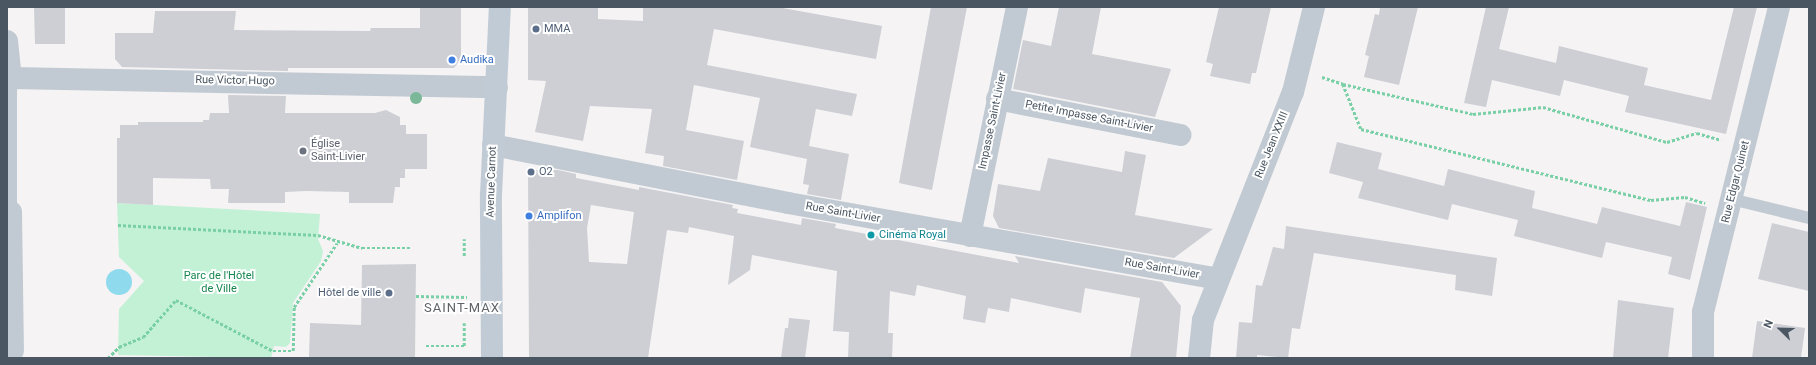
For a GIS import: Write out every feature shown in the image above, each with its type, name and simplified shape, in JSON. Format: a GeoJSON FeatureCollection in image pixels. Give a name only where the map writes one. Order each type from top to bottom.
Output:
{"type":"FeatureCollection","features":[{"type":"Feature","properties":{"kind":"street","name":"Avenue Carnot"},"geometry":{"type":"LineString","coordinates":[[492,358],[490,262],[493,145],[500,7]]}},
{"type":"Feature","properties":{"kind":"street","name":"Impasse Saint-Livier"},"geometry":{"type":"LineString","coordinates":[[970,236],[1017,7]]}},
{"type":"Feature","properties":{"kind":"street","name":"Rue Jean XXIII"},"geometry":{"type":"LineString","coordinates":[[1199,358],[1204,320],[1218,279],[1299,70],[1314,7]]}},
{"type":"Feature","properties":{"kind":"street","name":"Rue Edgar Quinet"},"geometry":{"type":"LineString","coordinates":[[1703,358],[1703,312],[1779,7]]}},
{"type":"Feature","properties":{"kind":"street"},"geometry":{"type":"LineString","coordinates":[[7,41],[11,78]]}},
{"type":"Feature","properties":{"kind":"street","name":"Rue Victor Hugo"},"geometry":{"type":"LineString","coordinates":[[11,78],[497,87]]}},
{"type":"Feature","properties":{"kind":"street","name":"Petite Impasse Saint-Livier"},"geometry":{"type":"LineString","coordinates":[[997,99],[1180,135]]}},
{"type":"Feature","properties":{"kind":"street","name":"Rue Saint-Livier"},"geometry":{"type":"LineString","coordinates":[[493,145],[970,236],[1218,279]]}},
{"type":"Feature","properties":{"kind":"street"},"geometry":{"type":"LineString","coordinates":[[10,212],[13,351]]}},
{"type":"Feature","properties":{"kind":"lane"},"geometry":{"type":"LineString","coordinates":[[10,212],[11,78]]}},
{"type":"Feature","properties":{"kind":"lane"},"geometry":{"type":"LineString","coordinates":[[1730,205],[1809,218]]}},
{"type":"Feature","properties":{"kind":"path"},"geometry":{"type":"LineString","coordinates":[[1299,70],[1343,84],[1473,114],[1543,107],[1667,142],[1698,133],[1744,147]]}},
{"type":"Feature","properties":{"kind":"path"},"geometry":{"type":"LineString","coordinates":[[1343,84],[1360,129],[1652,200],[1685,198],[1730,205]]}},
{"type":"Feature","properties":{"kind":"path"},"geometry":{"type":"LineString","coordinates":[[118,226],[318,235],[338,243],[362,248],[410,248]]}},
{"type":"Feature","properties":{"kind":"path"},"geometry":{"type":"LineString","coordinates":[[464,239],[464,256]]}},
{"type":"Feature","properties":{"kind":"path"},"geometry":{"type":"LineString","coordinates":[[108,358],[118,347],[143,337],[176,300],[273,351],[293,351],[294,307],[338,243]]}},
{"type":"Feature","properties":{"kind":"path"},"geometry":{"type":"LineString","coordinates":[[416,296],[472,297]]}},
{"type":"Feature","properties":{"kind":"path"},"geometry":{"type":"LineString","coordinates":[[426,346],[464,346],[464,323]]}},
{"type":"Feature","properties":{"kind":"green space","name":"Parc de l'Hôtel de Ville"},"geometry":{"type":"Polygon","coordinates":[[[117,203],[320,214],[318,239],[323,251],[321,261],[293,303],[290,343],[286,347],[274,346],[271,358],[118,355],[119,309],[144,281],[119,257],[117,203]]]}},
{"type":"Feature","properties":{"kind":"water"},"geometry":{"type":"Polygon","coordinates":[[[119,269],[128,273],[132,282],[128,291],[119,295],[110,291],[106,282],[110,273],[119,269]]]}},
{"type":"Feature","properties":{"kind":"building"},"geometry":{"type":"Polygon","coordinates":[[[34,7],[65,7],[65,44],[35,44],[34,7]]]}},
{"type":"Feature","properties":{"kind":"building"},"geometry":{"type":"Polygon","coordinates":[[[420,7],[461,7],[461,59],[454,68],[288,68],[288,71],[122,67],[115,59],[115,33],[153,33],[155,11],[236,11],[234,30],[370,31],[371,28],[420,28],[420,7]]]}},
{"type":"Feature","properties":{"kind":"building"},"geometry":{"type":"Polygon","coordinates":[[[528,7],[598,7],[598,19],[643,21],[643,7],[777,7],[882,26],[876,59],[714,29],[707,65],[857,94],[852,116],[816,109],[809,146],[849,154],[841,200],[807,194],[809,185],[803,184],[807,159],[750,147],[760,98],[694,85],[686,130],[744,141],[737,180],[663,166],[664,156],[645,153],[652,109],[590,106],[583,141],[535,132],[546,81],[528,80],[528,7]]]}},
{"type":"Feature","properties":{"kind":"building"},"geometry":{"type":"Polygon","coordinates":[[[931,7],[967,7],[932,190],[899,183],[931,7]]]}},
{"type":"Feature","properties":{"kind":"building"},"geometry":{"type":"Polygon","coordinates":[[[1059,7],[1101,7],[1092,54],[1171,69],[1155,117],[1013,89],[1023,40],[1051,46],[1059,7]]]}},
{"type":"Feature","properties":{"kind":"building"},"geometry":{"type":"Polygon","coordinates":[[[1219,7],[1271,7],[1256,73],[1252,73],[1250,84],[1210,76],[1213,64],[1206,62],[1219,7]]]}},
{"type":"Feature","properties":{"kind":"building"},"geometry":{"type":"Polygon","coordinates":[[[1380,7],[1418,7],[1399,85],[1364,77],[1369,56],[1365,55],[1375,14],[1379,15],[1380,7]]]}},
{"type":"Feature","properties":{"kind":"building"},"geometry":{"type":"Polygon","coordinates":[[[1486,7],[1509,7],[1499,49],[1556,63],[1559,46],[1648,68],[1644,85],[1711,100],[1734,7],[1757,7],[1726,134],[1625,112],[1629,96],[1564,80],[1560,96],[1492,80],[1486,107],[1464,103],[1486,7]]]}},
{"type":"Feature","properties":{"kind":"building","name":"Église Saint-Livier"},"geometry":{"type":"Polygon","coordinates":[[[228,95],[286,96],[285,113],[375,113],[386,110],[400,117],[400,125],[406,125],[406,134],[427,134],[427,169],[405,169],[405,178],[400,178],[400,187],[395,187],[393,203],[349,203],[349,192],[306,191],[285,192],[285,203],[228,203],[229,189],[211,189],[210,179],[153,178],[153,205],[117,203],[117,138],[120,138],[120,125],[138,125],[138,122],[203,122],[203,120],[209,120],[210,113],[229,113],[228,95]]]}},
{"type":"Feature","properties":{"kind":"building"},"geometry":{"type":"Polygon","coordinates":[[[1337,142],[1382,153],[1378,169],[1444,186],[1448,169],[1535,191],[1532,208],[1597,224],[1602,207],[1680,226],[1686,202],[1707,207],[1690,280],[1668,274],[1672,257],[1606,242],[1602,258],[1514,236],[1518,220],[1452,204],[1448,220],[1358,198],[1363,182],[1329,173],[1337,142]]]}},
{"type":"Feature","properties":{"kind":"building"},"geometry":{"type":"Polygon","coordinates":[[[1125,151],[1146,155],[1135,215],[1213,229],[1174,258],[999,228],[993,216],[998,184],[1040,191],[1048,158],[1122,172],[1125,151]]]}},
{"type":"Feature","properties":{"kind":"building"},"geometry":{"type":"Polygon","coordinates":[[[528,170],[558,170],[576,174],[576,178],[639,190],[639,187],[733,205],[732,208],[738,209],[737,213],[801,225],[802,218],[836,224],[835,228],[1019,263],[1015,256],[1162,282],[1181,306],[1176,358],[1130,358],[1140,298],[1085,288],[1081,313],[1011,298],[1009,312],[988,308],[985,323],[963,319],[966,296],[917,285],[915,296],[890,291],[888,333],[893,333],[892,358],[848,358],[849,332],[833,331],[837,271],[752,255],[750,270],[728,285],[734,236],[689,227],[688,233],[667,230],[648,358],[529,358],[528,170]],[[591,205],[587,228],[589,262],[627,264],[634,212],[591,205]]]}},
{"type":"Feature","properties":{"kind":"building"},"geometry":{"type":"Polygon","coordinates":[[[1772,223],[1809,232],[1809,291],[1758,279],[1772,223]]]}},
{"type":"Feature","properties":{"kind":"building"},"geometry":{"type":"Polygon","coordinates":[[[1286,226],[1497,258],[1492,296],[1455,290],[1456,275],[1314,253],[1300,329],[1292,328],[1288,358],[1257,355],[1257,358],[1236,358],[1239,322],[1252,323],[1256,285],[1262,286],[1273,247],[1284,249],[1286,226]]]}},
{"type":"Feature","properties":{"kind":"building"},"geometry":{"type":"Polygon","coordinates":[[[416,264],[415,358],[309,358],[310,323],[361,325],[362,265],[416,264]]]}},
{"type":"Feature","properties":{"kind":"building"},"geometry":{"type":"Polygon","coordinates":[[[1618,300],[1674,308],[1668,358],[1613,358],[1618,300]]]}},
{"type":"Feature","properties":{"kind":"building"},"geometry":{"type":"Polygon","coordinates":[[[789,318],[810,320],[805,358],[781,358],[785,328],[788,328],[789,318]]]}},
{"type":"Feature","properties":{"kind":"building"},"geometry":{"type":"Polygon","coordinates":[[[1757,321],[1805,328],[1801,358],[1752,358],[1757,321]]]}},
{"type":"Feature","properties":{"kind":"place","name":"MMA"},"geometry":{"type":"Point","coordinates":[536,29]}},
{"type":"Feature","properties":{"kind":"place","name":"Audika"},"geometry":{"type":"Point","coordinates":[452,60]}},
{"type":"Feature","properties":{"kind":"place","name":"Église Saint-Livier"},"geometry":{"type":"Point","coordinates":[303,151]}},
{"type":"Feature","properties":{"kind":"place","name":"O2"},"geometry":{"type":"Point","coordinates":[531,172]}},
{"type":"Feature","properties":{"kind":"place","name":"Amplifon"},"geometry":{"type":"Point","coordinates":[529,216]}},
{"type":"Feature","properties":{"kind":"place","name":"Cinéma Royal"},"geometry":{"type":"Point","coordinates":[871,235]}},
{"type":"Feature","properties":{"kind":"place","name":"Hôtel de ville"},"geometry":{"type":"Point","coordinates":[389,293]}},
{"type":"Feature","properties":{"kind":"district","name":"SAINT-MAX"},"geometry":{"type":"Point","coordinates":[462,308]}}]}
